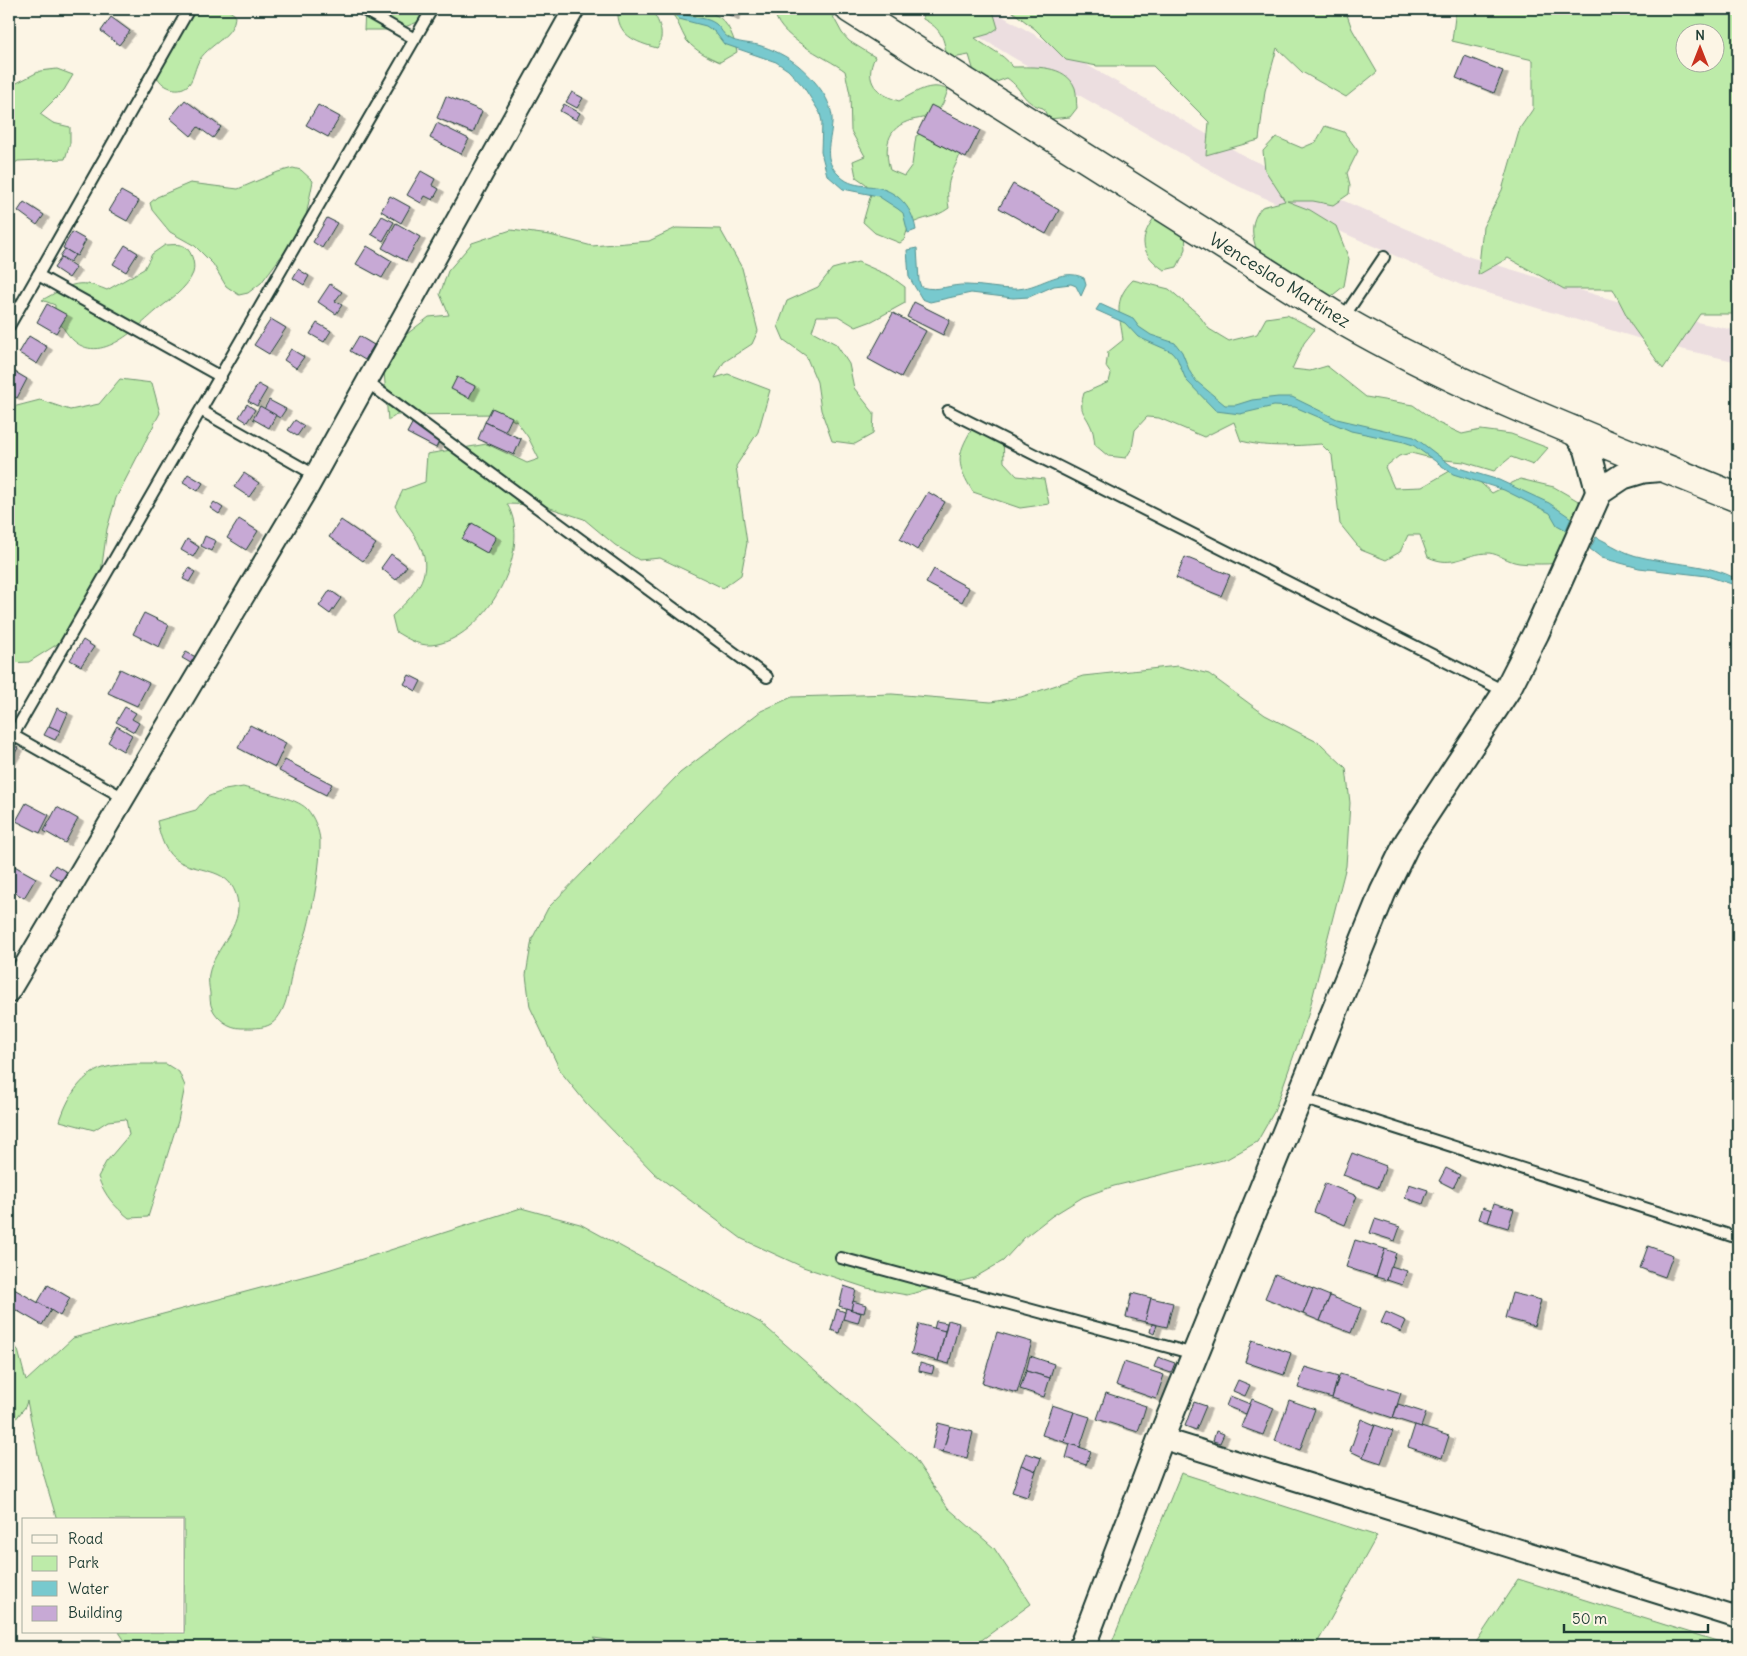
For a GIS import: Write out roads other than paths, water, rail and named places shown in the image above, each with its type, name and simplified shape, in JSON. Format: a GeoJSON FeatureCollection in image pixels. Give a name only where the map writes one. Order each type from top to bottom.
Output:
{"type":"FeatureCollection","features":[{"type":"Feature","properties":{"kind":"main road","name":"Wenceslao Martínez"},"geometry":{"type":"LineString","coordinates":[[850,9],[1381,343],[1475,388],[1738,498]]}},
{"type":"Feature","properties":{"kind":"street"},"geometry":{"type":"LineString","coordinates":[[9,992],[316,475],[574,9]]}},
{"type":"Feature","properties":{"kind":"street"},"geometry":{"type":"LineString","coordinates":[[1574,429],[1587,448],[1599,492]]}},
{"type":"Feature","properties":{"kind":"street"},"geometry":{"type":"LineString","coordinates":[[1082,1647],[1161,1438],[1383,892],[1408,841],[1506,692],[1536,632],[1599,492],[1623,476],[1643,470],[1666,468]]}},
{"type":"Feature","properties":{"kind":"street"},"geometry":{"type":"LineString","coordinates":[[1161,1438],[1738,1618]]}},
{"type":"Feature","properties":{"kind":"lane"},"geometry":{"type":"LineString","coordinates":[[9,326],[189,9]]}},
{"type":"Feature","properties":{"kind":"lane"},"geometry":{"type":"LineString","coordinates":[[362,9],[415,39]]}},
{"type":"Feature","properties":{"kind":"lane"},"geometry":{"type":"LineString","coordinates":[[124,798],[11,734],[202,410],[432,9]]}},
{"type":"Feature","properties":{"kind":"lane"},"geometry":{"type":"LineString","coordinates":[[1342,320],[1384,257]]}},
{"type":"Feature","properties":{"kind":"lane"},"geometry":{"type":"LineString","coordinates":[[38,275],[221,377]]}},
{"type":"Feature","properties":{"kind":"lane"},"geometry":{"type":"LineString","coordinates":[[367,382],[767,677]]}},
{"type":"Feature","properties":{"kind":"lane"},"geometry":{"type":"LineString","coordinates":[[202,410],[316,475]]}},
{"type":"Feature","properties":{"kind":"lane"},"geometry":{"type":"LineString","coordinates":[[948,411],[1506,692]]}},
{"type":"Feature","properties":{"kind":"lane"},"geometry":{"type":"LineString","coordinates":[[1299,1097],[1738,1238]]}},
{"type":"Feature","properties":{"kind":"lane"},"geometry":{"type":"LineString","coordinates":[[841,1258],[1195,1354]]}},
{"type":"Feature","properties":{"kind":"water"},"geometry":{"type":"Polygon","coordinates":[[[670,9],[709,20],[716,24],[732,40],[769,49],[799,66],[817,84],[830,107],[832,123],[828,151],[834,170],[843,179],[856,185],[877,187],[894,194],[906,205],[916,230],[908,233],[903,213],[878,196],[843,189],[827,175],[821,152],[822,122],[820,113],[803,86],[788,70],[776,62],[724,44],[715,32],[706,26],[679,19],[670,9]]]}},
{"type":"Feature","properties":{"kind":"water"},"geometry":{"type":"Polygon","coordinates":[[[917,248],[921,287],[933,289],[967,285],[1008,289],[1023,288],[1058,276],[1067,275],[1084,278],[1086,285],[1081,296],[1076,286],[1071,284],[1054,286],[1029,297],[1013,298],[971,293],[930,302],[922,299],[909,277],[907,250],[917,248]]]}},
{"type":"Feature","properties":{"kind":"water"},"geometry":{"type":"Polygon","coordinates":[[[1100,304],[1133,319],[1139,327],[1151,335],[1175,343],[1182,352],[1196,381],[1225,405],[1236,405],[1252,400],[1292,397],[1337,419],[1414,437],[1452,466],[1499,480],[1549,503],[1571,518],[1566,530],[1557,525],[1550,513],[1504,490],[1453,474],[1413,445],[1351,431],[1295,407],[1274,406],[1240,414],[1216,411],[1186,380],[1177,358],[1172,352],[1138,337],[1125,323],[1096,310],[1100,304]]]}},
{"type":"Feature","properties":{"kind":"water"},"geometry":{"type":"Polygon","coordinates":[[[1596,537],[1635,556],[1716,570],[1738,580],[1738,586],[1707,576],[1639,568],[1602,558],[1590,549],[1596,537]]]}}]}
